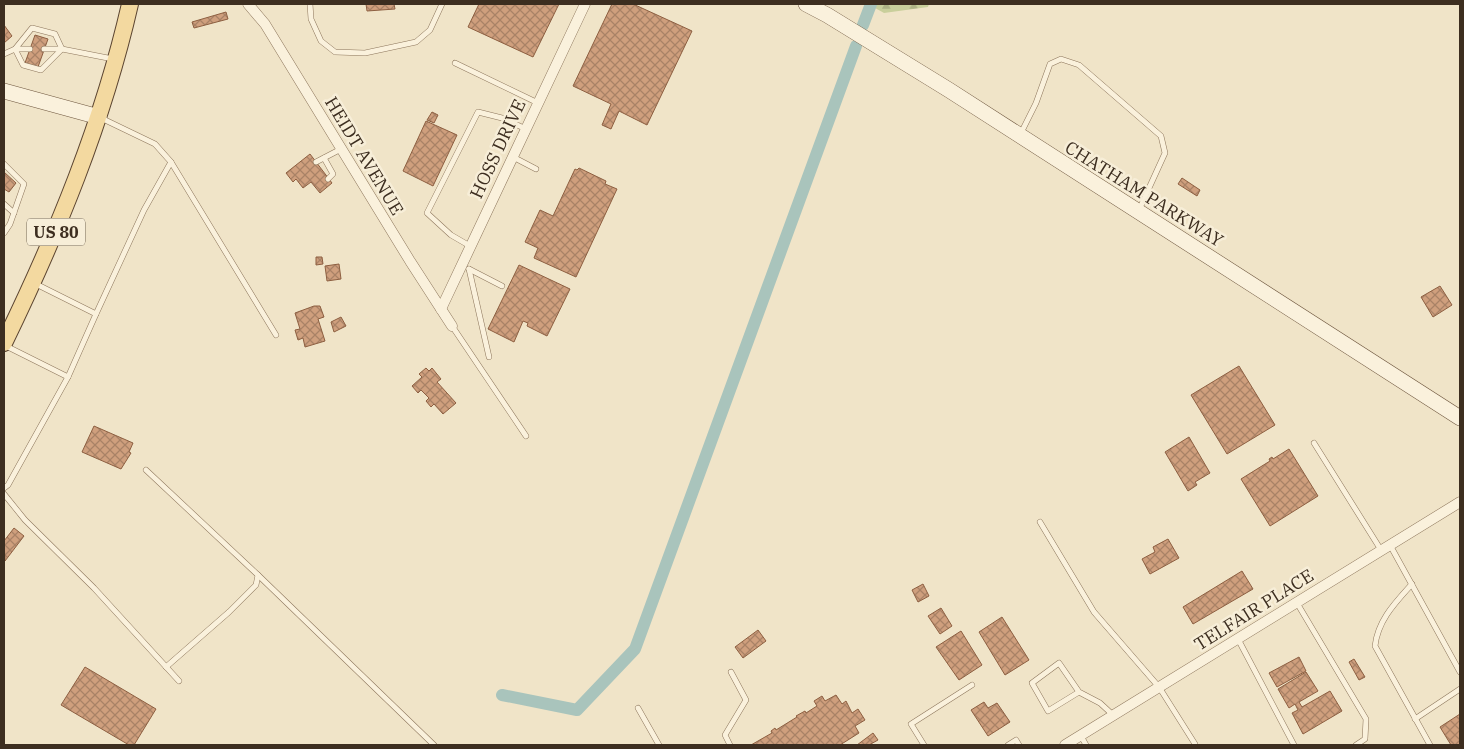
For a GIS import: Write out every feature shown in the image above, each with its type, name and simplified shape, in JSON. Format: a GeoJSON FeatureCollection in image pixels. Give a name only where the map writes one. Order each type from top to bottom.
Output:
{"type":"FeatureCollection","features":[{"type":"Feature","properties":{"kind":"main road","name":"US 80"},"geometry":{"type":"LineString","coordinates":[[4,340],[54,235],[99,117],[130,4]]}},
{"type":"Feature","properties":{"kind":"main road","name":"CHATHAM PARKWAY"},"geometry":{"type":"LineString","coordinates":[[806,4],[941,85],[1460,418]]}},
{"type":"Feature","properties":{"kind":"main road"},"geometry":{"type":"LineString","coordinates":[[4,91],[99,117]]}},
{"type":"Feature","properties":{"kind":"street","name":"HEIDT AVENUE"},"geometry":{"type":"LineString","coordinates":[[248,4],[265,24],[452,326]]}},
{"type":"Feature","properties":{"kind":"street","name":"HOSS DRIVE"},"geometry":{"type":"LineString","coordinates":[[441,309],[465,267],[470,246],[585,4]]}},
{"type":"Feature","properties":{"kind":"street","name":"TELFAIR PLACE"},"geometry":{"type":"LineString","coordinates":[[1065,745],[1460,502]]}},
{"type":"Feature","properties":{"kind":"lane"},"geometry":{"type":"LineString","coordinates":[[310,4],[311,19],[321,41],[335,52],[365,53],[416,42],[430,30],[442,4]]}},
{"type":"Feature","properties":{"kind":"lane"},"geometry":{"type":"LineString","coordinates":[[4,54],[14,49],[32,28],[55,34],[62,49]]}},
{"type":"Feature","properties":{"kind":"lane"},"geometry":{"type":"LineString","coordinates":[[14,49],[30,48]]}},
{"type":"Feature","properties":{"kind":"lane"},"geometry":{"type":"LineString","coordinates":[[14,49],[23,65],[41,70],[62,49]]}},
{"type":"Feature","properties":{"kind":"lane"},"geometry":{"type":"LineString","coordinates":[[44,49],[62,49],[116,60]]}},
{"type":"Feature","properties":{"kind":"lane"},"geometry":{"type":"LineString","coordinates":[[1019,136],[1036,103],[1050,64],[1061,59],[1079,65],[1162,136],[1165,153],[1138,212]]}},
{"type":"Feature","properties":{"kind":"lane"},"geometry":{"type":"LineString","coordinates":[[455,63],[538,103]]}},
{"type":"Feature","properties":{"kind":"lane"},"geometry":{"type":"LineString","coordinates":[[470,246],[451,235],[427,213],[478,112],[502,118],[526,129]]}},
{"type":"Feature","properties":{"kind":"lane"},"geometry":{"type":"LineString","coordinates":[[99,117],[155,144],[171,162],[276,335]]}},
{"type":"Feature","properties":{"kind":"lane"},"geometry":{"type":"LineString","coordinates":[[316,162],[341,149]]}},
{"type":"Feature","properties":{"kind":"lane"},"geometry":{"type":"LineString","coordinates":[[513,157],[536,169]]}},
{"type":"Feature","properties":{"kind":"lane"},"geometry":{"type":"LineString","coordinates":[[324,158],[333,174],[328,179]]}},
{"type":"Feature","properties":{"kind":"lane"},"geometry":{"type":"LineString","coordinates":[[4,488],[8,485],[68,377],[144,210],[171,162]]}},
{"type":"Feature","properties":{"kind":"lane"},"geometry":{"type":"LineString","coordinates":[[4,164],[24,184],[10,224],[4,233]]}},
{"type":"Feature","properties":{"kind":"lane"},"geometry":{"type":"LineString","coordinates":[[4,204],[14,212]]}},
{"type":"Feature","properties":{"kind":"lane"},"geometry":{"type":"LineString","coordinates":[[465,267],[502,286]]}},
{"type":"Feature","properties":{"kind":"lane"},"geometry":{"type":"LineString","coordinates":[[465,267],[489,357]]}},
{"type":"Feature","properties":{"kind":"lane"},"geometry":{"type":"LineString","coordinates":[[32,282],[96,314]]}},
{"type":"Feature","properties":{"kind":"lane"},"geometry":{"type":"LineString","coordinates":[[452,326],[526,436]]}},
{"type":"Feature","properties":{"kind":"lane"},"geometry":{"type":"LineString","coordinates":[[4,340],[68,377]]}},
{"type":"Feature","properties":{"kind":"lane"},"geometry":{"type":"LineString","coordinates":[[1314,443],[1412,584],[1460,672]]}},
{"type":"Feature","properties":{"kind":"lane"},"geometry":{"type":"LineString","coordinates":[[146,470],[434,745]]}},
{"type":"Feature","properties":{"kind":"lane"},"geometry":{"type":"LineString","coordinates":[[4,494],[24,520],[94,588],[179,681]]}},
{"type":"Feature","properties":{"kind":"lane"},"geometry":{"type":"LineString","coordinates":[[1040,522],[1094,612],[1159,687],[1195,744]]}},
{"type":"Feature","properties":{"kind":"lane"},"geometry":{"type":"LineString","coordinates":[[166,667],[229,612],[256,585],[258,575]]}},
{"type":"Feature","properties":{"kind":"lane"},"geometry":{"type":"LineString","coordinates":[[1412,584],[1386,613],[1377,632],[1375,646],[1430,745]]}},
{"type":"Feature","properties":{"kind":"lane"},"geometry":{"type":"LineString","coordinates":[[1297,603],[1366,719],[1365,739],[1356,745]]}},
{"type":"Feature","properties":{"kind":"lane"},"geometry":{"type":"LineString","coordinates":[[1238,638],[1294,745]]}},
{"type":"Feature","properties":{"kind":"lane"},"geometry":{"type":"LineString","coordinates":[[1079,692],[1048,711],[1032,683],[1059,663],[1079,692],[1100,703],[1114,715]]}},
{"type":"Feature","properties":{"kind":"lane"},"geometry":{"type":"LineString","coordinates":[[730,672],[746,700],[724,735],[730,745]]}},
{"type":"Feature","properties":{"kind":"lane"},"geometry":{"type":"LineString","coordinates":[[924,745],[911,724],[972,684]]}},
{"type":"Feature","properties":{"kind":"lane"},"geometry":{"type":"LineString","coordinates":[[1415,718],[1460,689]]}},
{"type":"Feature","properties":{"kind":"lane"},"geometry":{"type":"LineString","coordinates":[[638,708],[659,745]]}},
{"type":"Feature","properties":{"kind":"lane"},"geometry":{"type":"LineString","coordinates":[[1081,735],[1086,745]]}},
{"type":"Feature","properties":{"kind":"lane"},"geometry":{"type":"LineString","coordinates":[[1008,745],[1016,740],[1020,745]]}},
{"type":"Feature","properties":{"kind":"green space"},"geometry":{"type":"Polygon","coordinates":[[[868,4],[929,4],[928,7],[884,13],[868,4]]]}},
{"type":"Feature","properties":{"kind":"building"},"geometry":{"type":"Polygon","coordinates":[[[366,4],[394,4],[395,9],[367,11],[366,4]]]}},
{"type":"Feature","properties":{"kind":"building"},"geometry":{"type":"Polygon","coordinates":[[[479,4],[559,4],[533,57],[468,27],[479,4]]]}},
{"type":"Feature","properties":{"kind":"building"},"geometry":{"type":"Polygon","coordinates":[[[612,4],[633,4],[692,31],[647,125],[619,111],[611,129],[602,125],[611,104],[573,86],[612,4]]]}},
{"type":"Feature","properties":{"kind":"building"},"geometry":{"type":"Polygon","coordinates":[[[226,12],[228,19],[194,28],[192,22],[226,12]]]}},
{"type":"Feature","properties":{"kind":"building"},"geometry":{"type":"Polygon","coordinates":[[[4,25],[12,36],[4,43],[4,25]]]}},
{"type":"Feature","properties":{"kind":"building"},"geometry":{"type":"Polygon","coordinates":[[[35,35],[48,39],[38,67],[25,63],[35,35]]]}},
{"type":"Feature","properties":{"kind":"building"},"geometry":{"type":"Polygon","coordinates":[[[432,112],[438,115],[434,123],[427,120],[432,112]]]}},
{"type":"Feature","properties":{"kind":"building"},"geometry":{"type":"Polygon","coordinates":[[[426,121],[457,135],[433,186],[403,171],[426,121]]]}},
{"type":"Feature","properties":{"kind":"building"},"geometry":{"type":"Polygon","coordinates":[[[310,154],[332,183],[320,193],[311,182],[303,188],[296,179],[293,182],[286,173],[310,154]]]}},
{"type":"Feature","properties":{"kind":"building"},"geometry":{"type":"Polygon","coordinates":[[[579,168],[606,181],[605,184],[617,189],[576,277],[534,258],[538,248],[525,242],[540,210],[553,216],[575,169],[579,168]]]}},
{"type":"Feature","properties":{"kind":"building"},"geometry":{"type":"Polygon","coordinates":[[[4,172],[16,183],[9,192],[4,189],[4,172]]]}},
{"type":"Feature","properties":{"kind":"building"},"geometry":{"type":"Polygon","coordinates":[[[1182,178],[1200,190],[1197,196],[1178,184],[1182,178]]]}},
{"type":"Feature","properties":{"kind":"building"},"geometry":{"type":"Polygon","coordinates":[[[316,257],[322,257],[323,264],[316,265],[316,257]]]}},
{"type":"Feature","properties":{"kind":"building"},"geometry":{"type":"Polygon","coordinates":[[[339,264],[341,279],[327,281],[325,266],[339,264]]]}},
{"type":"Feature","properties":{"kind":"building"},"geometry":{"type":"Polygon","coordinates":[[[519,265],[570,289],[547,336],[527,326],[528,323],[523,321],[514,342],[488,329],[519,265]]]}},
{"type":"Feature","properties":{"kind":"building"},"geometry":{"type":"Polygon","coordinates":[[[1440,286],[1452,305],[1433,317],[1421,297],[1440,286]]]}},
{"type":"Feature","properties":{"kind":"building"},"geometry":{"type":"Polygon","coordinates":[[[314,306],[320,306],[324,317],[318,319],[325,341],[305,347],[303,338],[298,340],[295,330],[300,329],[295,313],[314,306]]]}},
{"type":"Feature","properties":{"kind":"building"},"geometry":{"type":"Polygon","coordinates":[[[341,317],[346,326],[334,332],[331,322],[341,317]]]}},
{"type":"Feature","properties":{"kind":"building"},"geometry":{"type":"Polygon","coordinates":[[[1239,366],[1275,425],[1227,454],[1191,395],[1239,366]]]}},
{"type":"Feature","properties":{"kind":"building"},"geometry":{"type":"Polygon","coordinates":[[[426,368],[429,371],[432,368],[441,379],[437,382],[456,403],[443,414],[434,404],[431,407],[426,401],[429,398],[421,390],[418,393],[412,386],[422,377],[419,374],[426,368]]]}},
{"type":"Feature","properties":{"kind":"building"},"geometry":{"type":"Polygon","coordinates":[[[94,426],[133,443],[129,452],[131,453],[121,469],[82,452],[94,426]]]}},
{"type":"Feature","properties":{"kind":"building"},"geometry":{"type":"Polygon","coordinates":[[[1189,437],[1210,473],[1195,482],[1197,485],[1188,491],[1165,452],[1189,437]]]}},
{"type":"Feature","properties":{"kind":"building"},"geometry":{"type":"Polygon","coordinates":[[[1289,449],[1318,496],[1270,526],[1241,479],[1270,461],[1269,459],[1272,457],[1273,459],[1289,449]]]}},
{"type":"Feature","properties":{"kind":"building"},"geometry":{"type":"Polygon","coordinates":[[[14,528],[24,536],[5,561],[4,541],[14,528]]]}},
{"type":"Feature","properties":{"kind":"building"},"geometry":{"type":"Polygon","coordinates":[[[1168,539],[1179,558],[1150,574],[1142,559],[1155,552],[1153,547],[1168,539]]]}},
{"type":"Feature","properties":{"kind":"building"},"geometry":{"type":"Polygon","coordinates":[[[1242,571],[1253,589],[1193,624],[1183,607],[1242,571]]]}},
{"type":"Feature","properties":{"kind":"building"},"geometry":{"type":"Polygon","coordinates":[[[923,584],[929,596],[918,602],[912,590],[923,584]]]}},
{"type":"Feature","properties":{"kind":"building"},"geometry":{"type":"Polygon","coordinates":[[[941,608],[952,626],[940,634],[928,616],[941,608]]]}},
{"type":"Feature","properties":{"kind":"building"},"geometry":{"type":"Polygon","coordinates":[[[1002,617],[1029,660],[1005,675],[979,632],[1002,617]]]}},
{"type":"Feature","properties":{"kind":"building"},"geometry":{"type":"Polygon","coordinates":[[[758,630],[766,641],[743,658],[735,647],[758,630]]]}},
{"type":"Feature","properties":{"kind":"building"},"geometry":{"type":"Polygon","coordinates":[[[961,631],[982,665],[959,680],[936,647],[961,631]]]}},
{"type":"Feature","properties":{"kind":"building"},"geometry":{"type":"Polygon","coordinates":[[[1299,657],[1306,671],[1277,687],[1269,673],[1299,657]]]}},
{"type":"Feature","properties":{"kind":"building"},"geometry":{"type":"Polygon","coordinates":[[[1354,659],[1365,677],[1359,680],[1349,662],[1354,659]]]}},
{"type":"Feature","properties":{"kind":"building"},"geometry":{"type":"Polygon","coordinates":[[[85,667],[156,709],[134,745],[129,745],[61,705],[85,667]]]}},
{"type":"Feature","properties":{"kind":"building"},"geometry":{"type":"Polygon","coordinates":[[[1306,672],[1318,691],[1299,702],[1302,707],[1330,691],[1342,711],[1303,734],[1292,713],[1298,710],[1295,704],[1289,708],[1278,689],[1306,672]]]}},
{"type":"Feature","properties":{"kind":"building"},"geometry":{"type":"Polygon","coordinates":[[[836,695],[842,704],[846,701],[852,713],[858,709],[865,720],[855,726],[859,733],[840,745],[751,745],[772,733],[771,731],[775,728],[776,730],[796,716],[805,711],[806,713],[817,706],[814,701],[822,696],[825,701],[836,695]]]}},
{"type":"Feature","properties":{"kind":"building"},"geometry":{"type":"Polygon","coordinates":[[[984,702],[988,708],[997,703],[1010,722],[988,736],[971,710],[984,702]]]}},
{"type":"Feature","properties":{"kind":"building"},"geometry":{"type":"Polygon","coordinates":[[[1460,714],[1460,745],[1451,745],[1440,727],[1460,714]]]}},
{"type":"Feature","properties":{"kind":"building"},"geometry":{"type":"Polygon","coordinates":[[[873,733],[878,740],[869,745],[857,745],[873,733]]]}},
{"type":"Feature","properties":{"kind":"waterway"},"geometry":{"type":"LineString","coordinates":[[863,25],[871,4]]}},
{"type":"Feature","properties":{"kind":"waterway"},"geometry":{"type":"LineString","coordinates":[[502,695],[577,710],[635,649],[856,46]]}}]}
